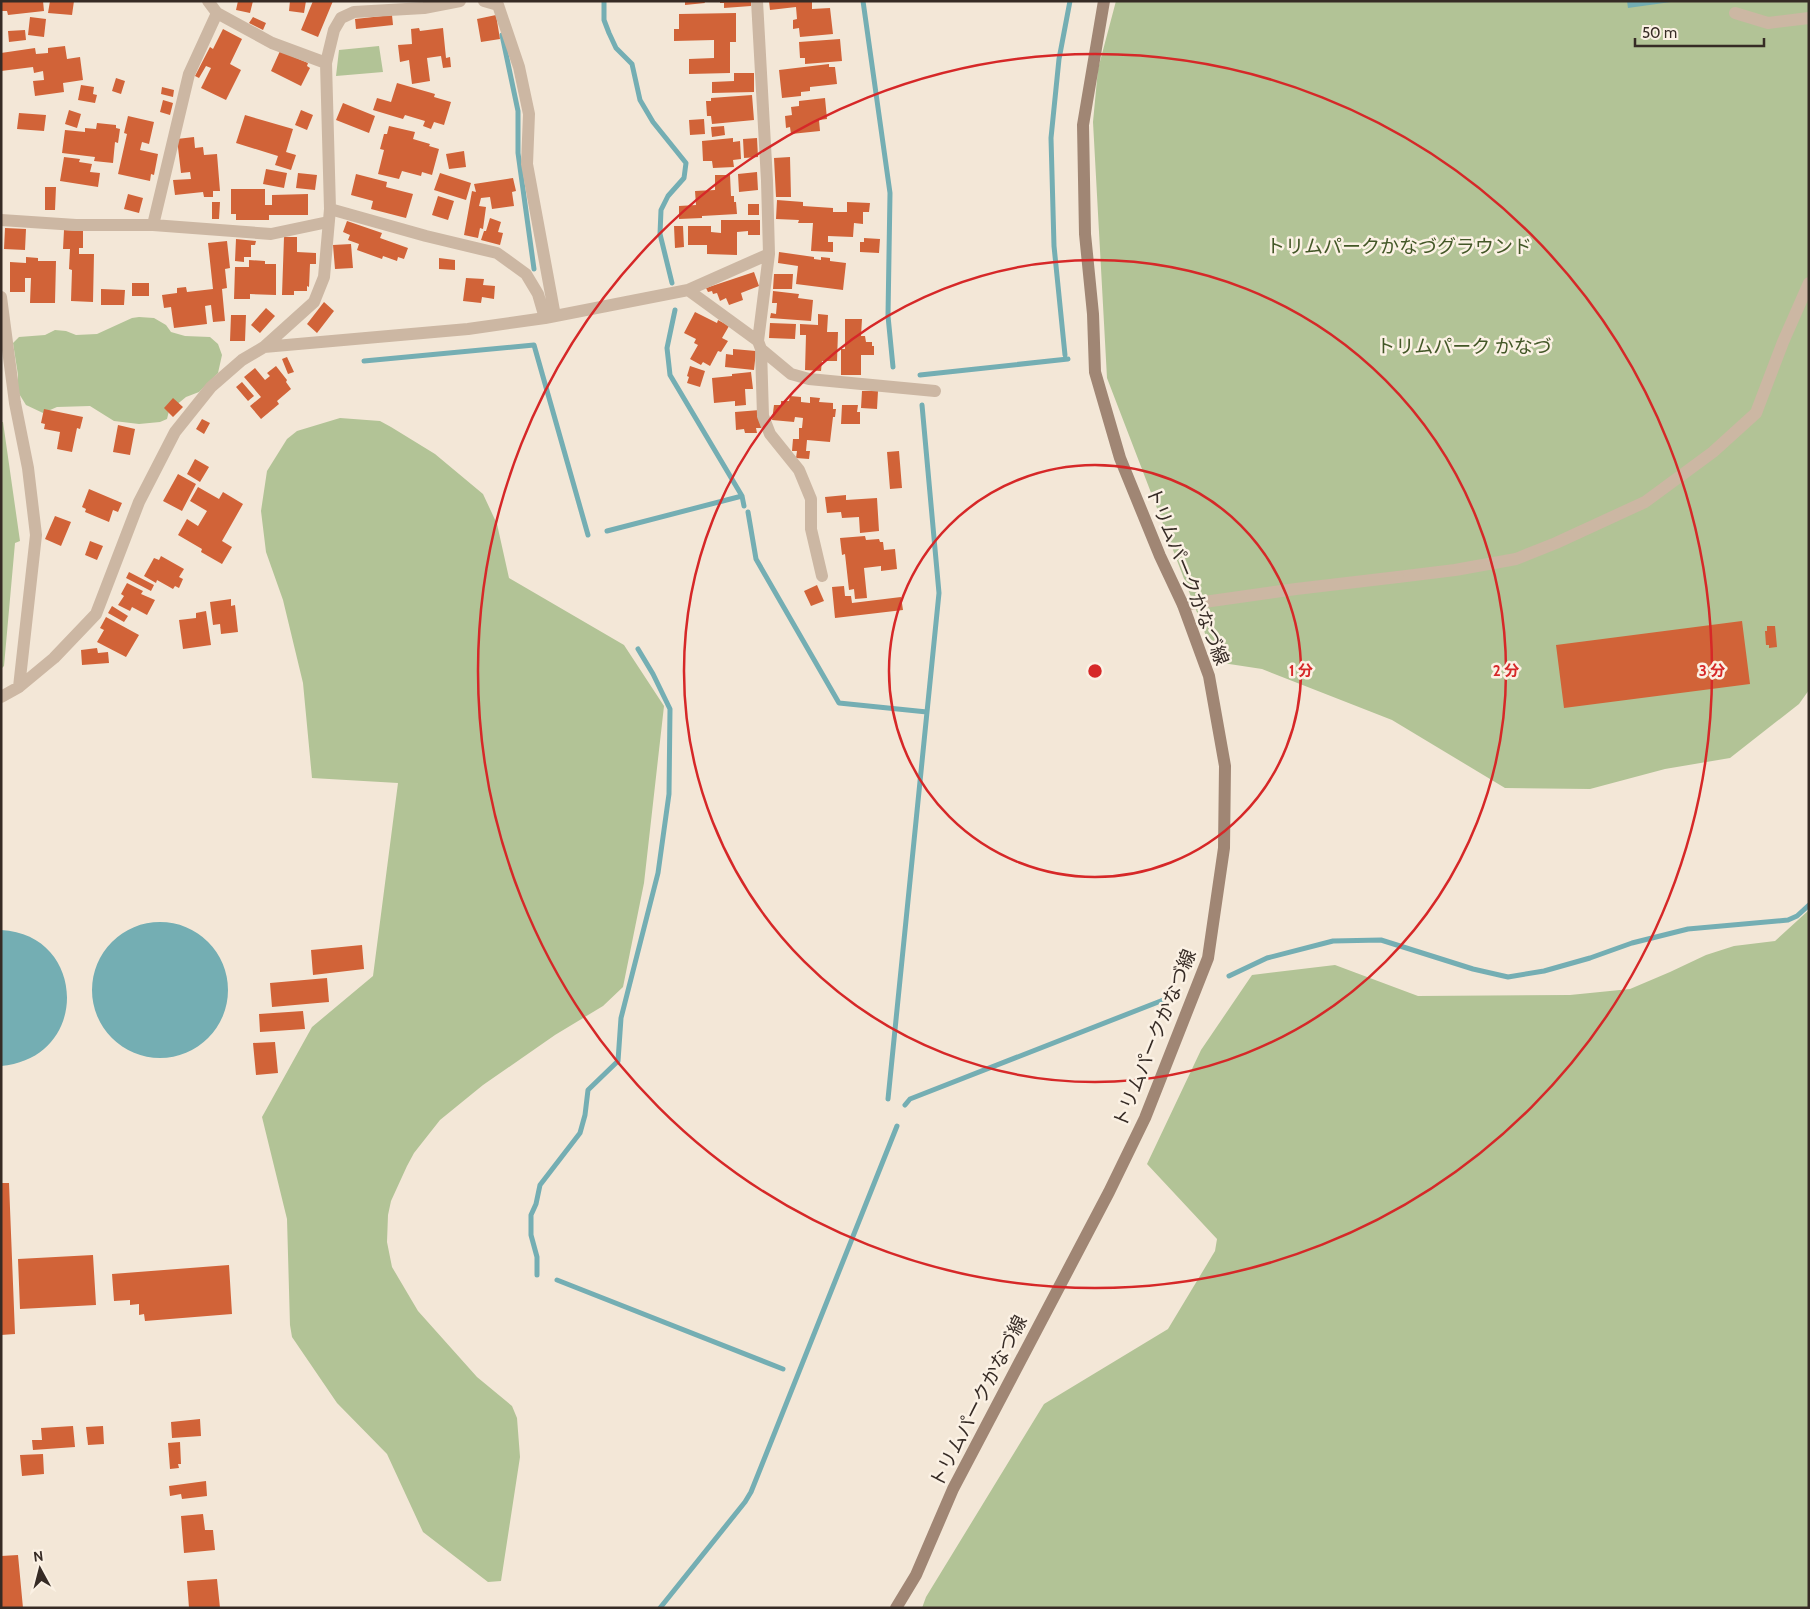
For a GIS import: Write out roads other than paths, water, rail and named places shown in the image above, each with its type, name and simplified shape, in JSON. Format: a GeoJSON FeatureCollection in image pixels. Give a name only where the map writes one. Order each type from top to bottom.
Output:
{"type":"FeatureCollection","features":[{"type":"Feature","properties":{"kind":"main road","name":"トリムパークかなづ線"},"geometry":{"type":"LineString","coordinates":[[896,1608],[916,1575],[957,1480],[1109,1192],[1145,1118],[1208,958],[1224,848],[1224,766],[1209,676],[1183,605],[1160,556],[1120,458],[1095,372],[1093,314],[1085,234],[1083,125],[1104,1]]}},
{"type":"Feature","properties":{"kind":"street"},"geometry":{"type":"LineString","coordinates":[[208,1],[217,14],[272,43],[326,63]]}},
{"type":"Feature","properties":{"kind":"street"},"geometry":{"type":"LineString","coordinates":[[1,697],[19,686],[54,658],[96,614],[139,502],[175,432],[211,387],[242,360],[264,347],[314,302],[324,277],[330,209],[326,63],[334,30],[341,18],[354,12],[424,8],[461,1]]}},
{"type":"Feature","properties":{"kind":"street"},"geometry":{"type":"LineString","coordinates":[[484,1],[498,5],[519,67],[529,114],[527,164],[550,317]]}},
{"type":"Feature","properties":{"kind":"street"},"geometry":{"type":"LineString","coordinates":[[758,1],[769,254],[760,345],[763,416],[770,434],[799,470],[811,499],[810,529],[822,576]]}},
{"type":"Feature","properties":{"kind":"street"},"geometry":{"type":"LineString","coordinates":[[1735,12],[1768,23],[1809,18]]}},
{"type":"Feature","properties":{"kind":"street"},"geometry":{"type":"LineString","coordinates":[[152,225],[189,74],[217,14]]}},
{"type":"Feature","properties":{"kind":"street"},"geometry":{"type":"LineString","coordinates":[[330,209],[426,236],[497,253],[526,274],[550,317]]}},
{"type":"Feature","properties":{"kind":"street"},"geometry":{"type":"LineString","coordinates":[[1,220],[76,225],[152,225],[271,234],[328,222]]}},
{"type":"Feature","properties":{"kind":"street"},"geometry":{"type":"LineString","coordinates":[[264,347],[468,329],[550,317],[688,290],[769,254]]}},
{"type":"Feature","properties":{"kind":"street"},"geometry":{"type":"LineString","coordinates":[[1183,605],[1455,570],[1516,559],[1645,502],[1713,452],[1756,413],[1783,342],[1809,283]]}},
{"type":"Feature","properties":{"kind":"street"},"geometry":{"type":"LineString","coordinates":[[688,290],[760,345],[791,374],[809,379],[935,391]]}},
{"type":"Feature","properties":{"kind":"street"},"geometry":{"type":"LineString","coordinates":[[1,297],[15,403],[28,468],[36,534],[19,686]]}},
{"type":"Feature","properties":{"kind":"water"},"geometry":{"type":"Polygon","coordinates":[[[1627,1],[1678,1],[1628,8],[1627,1]]]}},
{"type":"Feature","properties":{"kind":"water"},"geometry":{"type":"Polygon","coordinates":[[[160,922],[186,927],[198,933],[208,942],[217,952],[223,964],[228,990],[223,1016],[217,1028],[208,1038],[198,1047],[186,1053],[160,1058],[134,1053],[122,1047],[112,1038],[103,1028],[97,1016],[92,990],[97,964],[103,952],[112,942],[122,933],[134,927],[160,922]]]}},
{"type":"Feature","properties":{"kind":"water"},"geometry":{"type":"Polygon","coordinates":[[[1,930],[29,937],[50,952],[63,973],[67,996],[63,1021],[51,1042],[30,1058],[1,1066],[1,930]]]}},
{"type":"Feature","properties":{"kind":"waterway"},"geometry":{"type":"LineString","coordinates":[[604,1],[604,20],[616,48],[632,64],[640,100],[653,122],[686,163],[684,178],[668,196],[661,210],[660,234],[672,283]]}},
{"type":"Feature","properties":{"kind":"waterway"},"geometry":{"type":"LineString","coordinates":[[863,1],[890,193],[888,316],[893,367]]}},
{"type":"Feature","properties":{"kind":"waterway"},"geometry":{"type":"LineString","coordinates":[[1065,355],[1054,246],[1051,138],[1059,59],[1070,1]]}},
{"type":"Feature","properties":{"kind":"waterway"},"geometry":{"type":"LineString","coordinates":[[502,35],[518,111],[518,153],[534,269]]}},
{"type":"Feature","properties":{"kind":"waterway"},"geometry":{"type":"LineString","coordinates":[[675,310],[667,348],[670,375],[742,496]]}},
{"type":"Feature","properties":{"kind":"waterway"},"geometry":{"type":"LineString","coordinates":[[364,361],[534,345],[588,535]]}},
{"type":"Feature","properties":{"kind":"waterway"},"geometry":{"type":"LineString","coordinates":[[920,375],[1068,359]]}},
{"type":"Feature","properties":{"kind":"waterway"},"geometry":{"type":"LineString","coordinates":[[888,1099],[939,593],[922,405]]}},
{"type":"Feature","properties":{"kind":"waterway"},"geometry":{"type":"LineString","coordinates":[[607,531],[742,496],[744,506]]}},
{"type":"Feature","properties":{"kind":"waterway"},"geometry":{"type":"LineString","coordinates":[[748,512],[756,559],[839,703],[927,712]]}},
{"type":"Feature","properties":{"kind":"waterway"},"geometry":{"type":"LineString","coordinates":[[537,1275],[537,1257],[531,1235],[531,1215],[536,1204],[540,1185],[580,1133],[585,1115],[588,1090],[618,1061],[621,1018],[658,873],[669,794],[670,709],[638,649]]}},
{"type":"Feature","properties":{"kind":"waterway"},"geometry":{"type":"LineString","coordinates":[[1229,976],[1267,958],[1333,941],[1381,940],[1473,969],[1508,977],[1544,971],[1590,958],[1632,943],[1688,929],[1788,920],[1797,916],[1809,905]]}},
{"type":"Feature","properties":{"kind":"waterway"},"geometry":{"type":"LineString","coordinates":[[905,1105],[910,1099],[1171,997]]}},
{"type":"Feature","properties":{"kind":"waterway"},"geometry":{"type":"LineString","coordinates":[[660,1608],[751,1492],[897,1126]]}},
{"type":"Feature","properties":{"kind":"waterway"},"geometry":{"type":"LineString","coordinates":[[557,1280],[783,1369]]}},
{"type":"Feature","properties":{"kind":"park label","name":"トリムパークかなづグラウンド"},"geometry":{"type":"Point","coordinates":[1399,246]}},
{"type":"Feature","properties":{"kind":"park label","name":"トリムパーク かなづ"},"geometry":{"type":"Point","coordinates":[1464,346]}}]}
